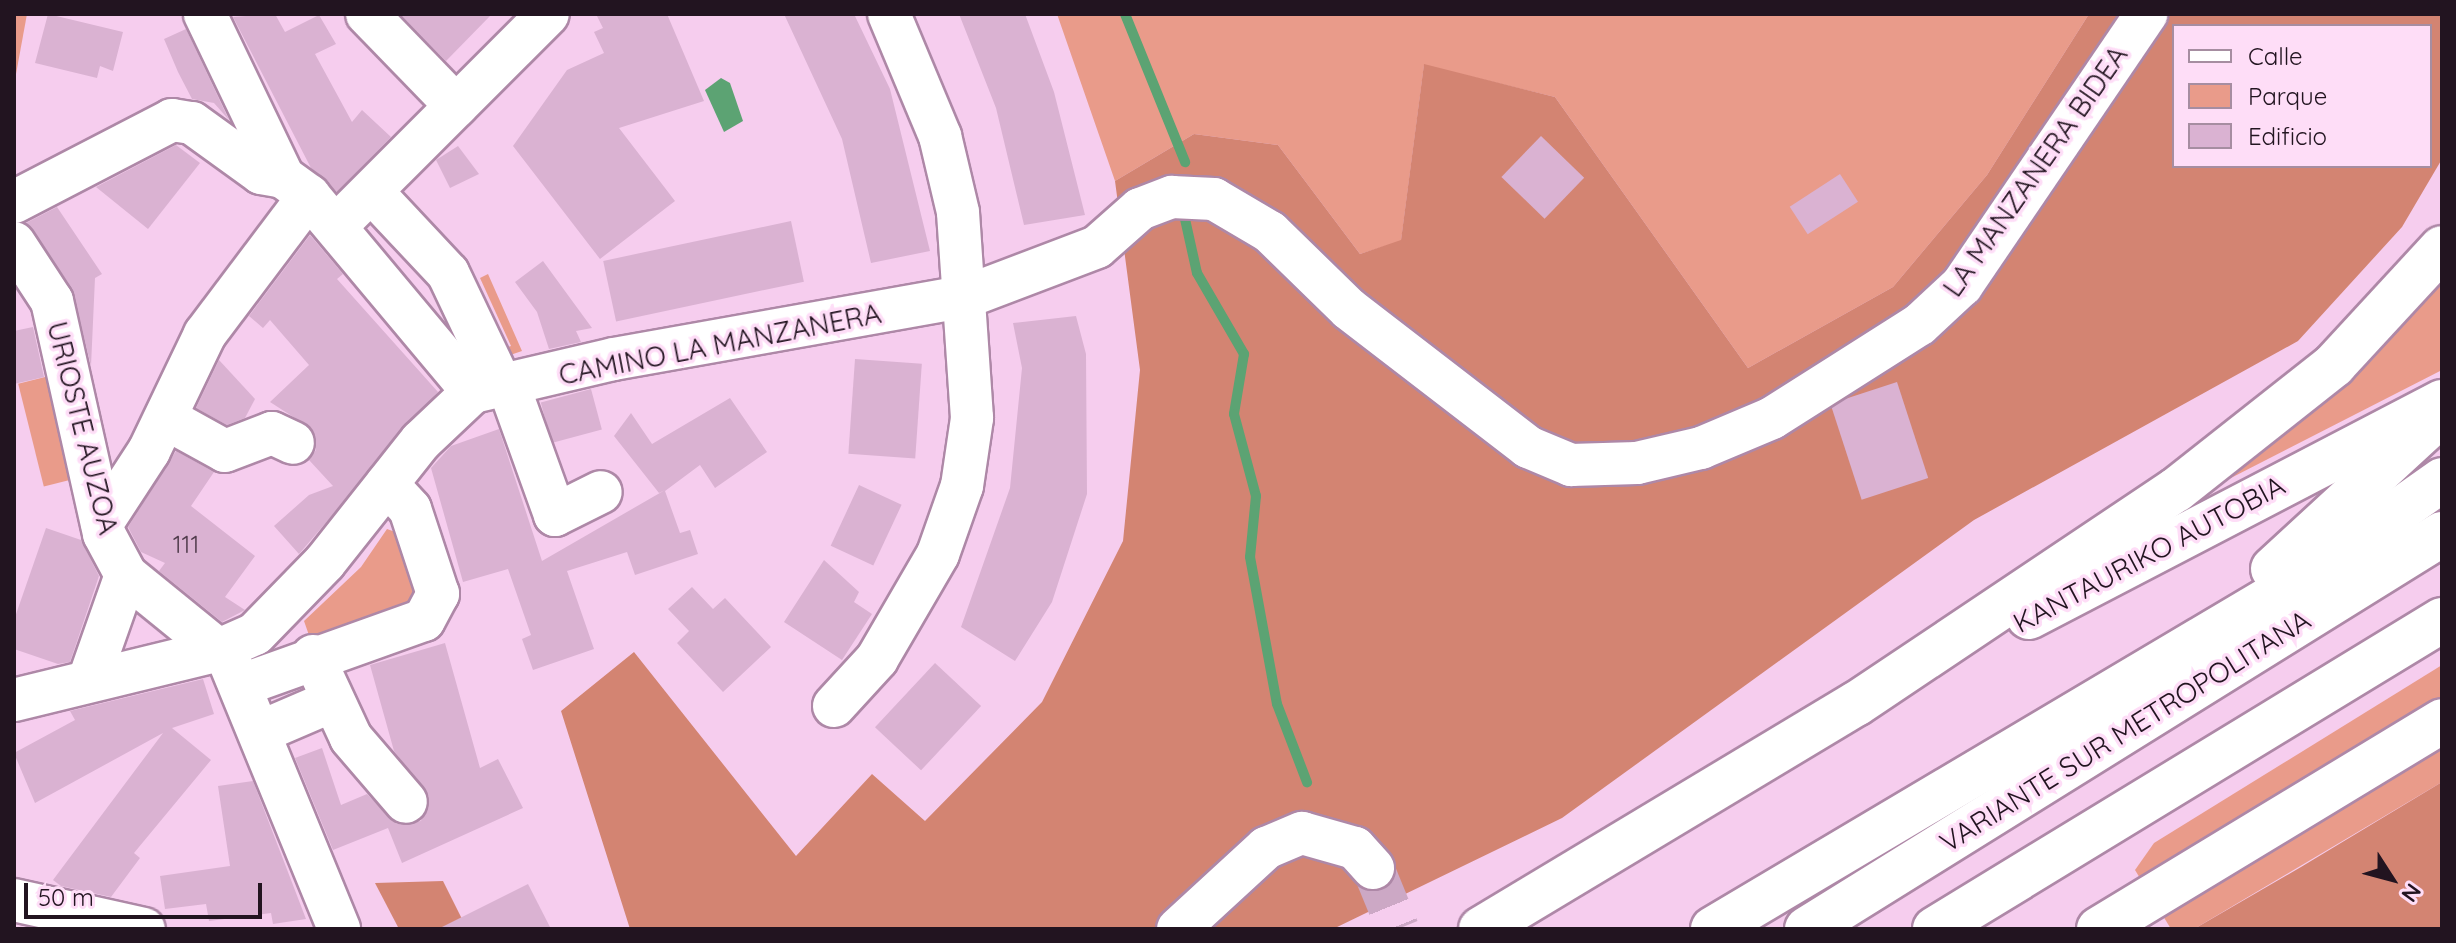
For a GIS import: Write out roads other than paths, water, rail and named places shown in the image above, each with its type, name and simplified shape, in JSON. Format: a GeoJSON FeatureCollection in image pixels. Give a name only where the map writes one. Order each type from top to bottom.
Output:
{"type":"FeatureCollection","features":[{"type":"Feature","properties":{"kind":"highway"},"geometry":{"type":"LineString","coordinates":[[1481,929],[1856,704],[2260,428],[2334,365],[2442,248]]}},
{"type":"Feature","properties":{"kind":"highway","name":"KANTAURIKO AUTOBIA"},"geometry":{"type":"LineString","coordinates":[[1856,704],[2442,402]]}},
{"type":"Feature","properties":{"kind":"highway"},"geometry":{"type":"LineString","coordinates":[[2035,734],[2289,557],[2442,413]]}},
{"type":"Feature","properties":{"kind":"highway"},"geometry":{"type":"LineString","coordinates":[[1713,929],[2035,734],[2299,581],[2442,480]]}},
{"type":"Feature","properties":{"kind":"highway","name":"VARIANTE SUR METROPOLITANA"},"geometry":{"type":"LineString","coordinates":[[1807,929],[2442,534]]}},
{"type":"Feature","properties":{"kind":"highway"},"geometry":{"type":"LineString","coordinates":[[1935,929],[2442,620]]}},
{"type":"Feature","properties":{"kind":"highway"},"geometry":{"type":"LineString","coordinates":[[2099,929],[2442,721]]}},
{"type":"Feature","properties":{"kind":"street"},"geometry":{"type":"LineString","coordinates":[[205,14],[309,199],[495,389]]}},
{"type":"Feature","properties":{"kind":"street"},"geometry":{"type":"LineString","coordinates":[[367,14],[456,106]]}},
{"type":"Feature","properties":{"kind":"street"},"geometry":{"type":"LineString","coordinates":[[102,523],[167,419],[205,334],[309,199],[456,106],[548,14]]}},
{"type":"Feature","properties":{"kind":"street"},"geometry":{"type":"LineString","coordinates":[[834,706],[905,616],[962,486],[972,418],[968,296],[940,136],[889,14]]}},
{"type":"Feature","properties":{"kind":"street","name":"LA MANZANERA BIDEA"},"geometry":{"type":"LineString","coordinates":[[968,296],[1085,253],[1140,209],[1172,197],[1214,199],[1270,232],[1349,309],[1528,447],[1571,465],[1637,463],[1701,448],[1837,381],[1962,285],[2146,14]]}},
{"type":"Feature","properties":{"kind":"street"},"geometry":{"type":"LineString","coordinates":[[14,202],[172,120],[192,123],[261,173],[309,199]]}},
{"type":"Feature","properties":{"kind":"street"},"geometry":{"type":"LineString","coordinates":[[385,206],[448,273],[495,389],[555,515],[601,492]]}},
{"type":"Feature","properties":{"kind":"street","name":"URIOSTE AUZOA"},"geometry":{"type":"LineString","coordinates":[[14,243],[52,301],[102,523],[126,575]]}},
{"type":"Feature","properties":{"kind":"street","name":"CAMINO LA MANZANERA"},"geometry":{"type":"LineString","coordinates":[[495,389],[614,359],[968,296]]}},
{"type":"Feature","properties":{"kind":"street"},"geometry":{"type":"LineString","coordinates":[[14,700],[90,677],[237,642],[387,484],[495,389]]}},
{"type":"Feature","properties":{"kind":"street"},"geometry":{"type":"LineString","coordinates":[[167,419],[225,451],[272,433],[293,443]]}},
{"type":"Feature","properties":{"kind":"street"},"geometry":{"type":"LineString","coordinates":[[242,685],[313,656],[424,620],[438,594],[410,509],[387,484]]}},
{"type":"Feature","properties":{"kind":"street"},"geometry":{"type":"LineString","coordinates":[[90,677],[126,575],[237,642]]}},
{"type":"Feature","properties":{"kind":"street"},"geometry":{"type":"LineString","coordinates":[[237,642],[242,685],[339,929]]}},
{"type":"Feature","properties":{"kind":"street"},"geometry":{"type":"LineString","coordinates":[[313,656],[330,702],[406,802]]}},
{"type":"Feature","properties":{"kind":"street"},"geometry":{"type":"LineString","coordinates":[[260,732],[330,702]]}},
{"type":"Feature","properties":{"kind":"street"},"geometry":{"type":"LineString","coordinates":[[1178,929],[1266,848],[1302,833],[1355,848],[1373,868]]}},
{"type":"Feature","properties":{"kind":"street"},"geometry":{"type":"LineString","coordinates":[[14,900],[144,929]]}},
{"type":"Feature","properties":{"kind":"waterway"},"geometry":{"type":"LineString","coordinates":[[1125,14],[1185,162]]}},
{"type":"Feature","properties":{"kind":"waterway"},"geometry":{"type":"LineString","coordinates":[[1185,219],[1197,273],[1244,354],[1234,414],[1256,496],[1250,557],[1277,704],[1307,782]]}},
{"type":"Feature","properties":{"kind":"tunnel"},"geometry":{"type":"LineString","coordinates":[[1373,868],[1398,929]]}}]}
